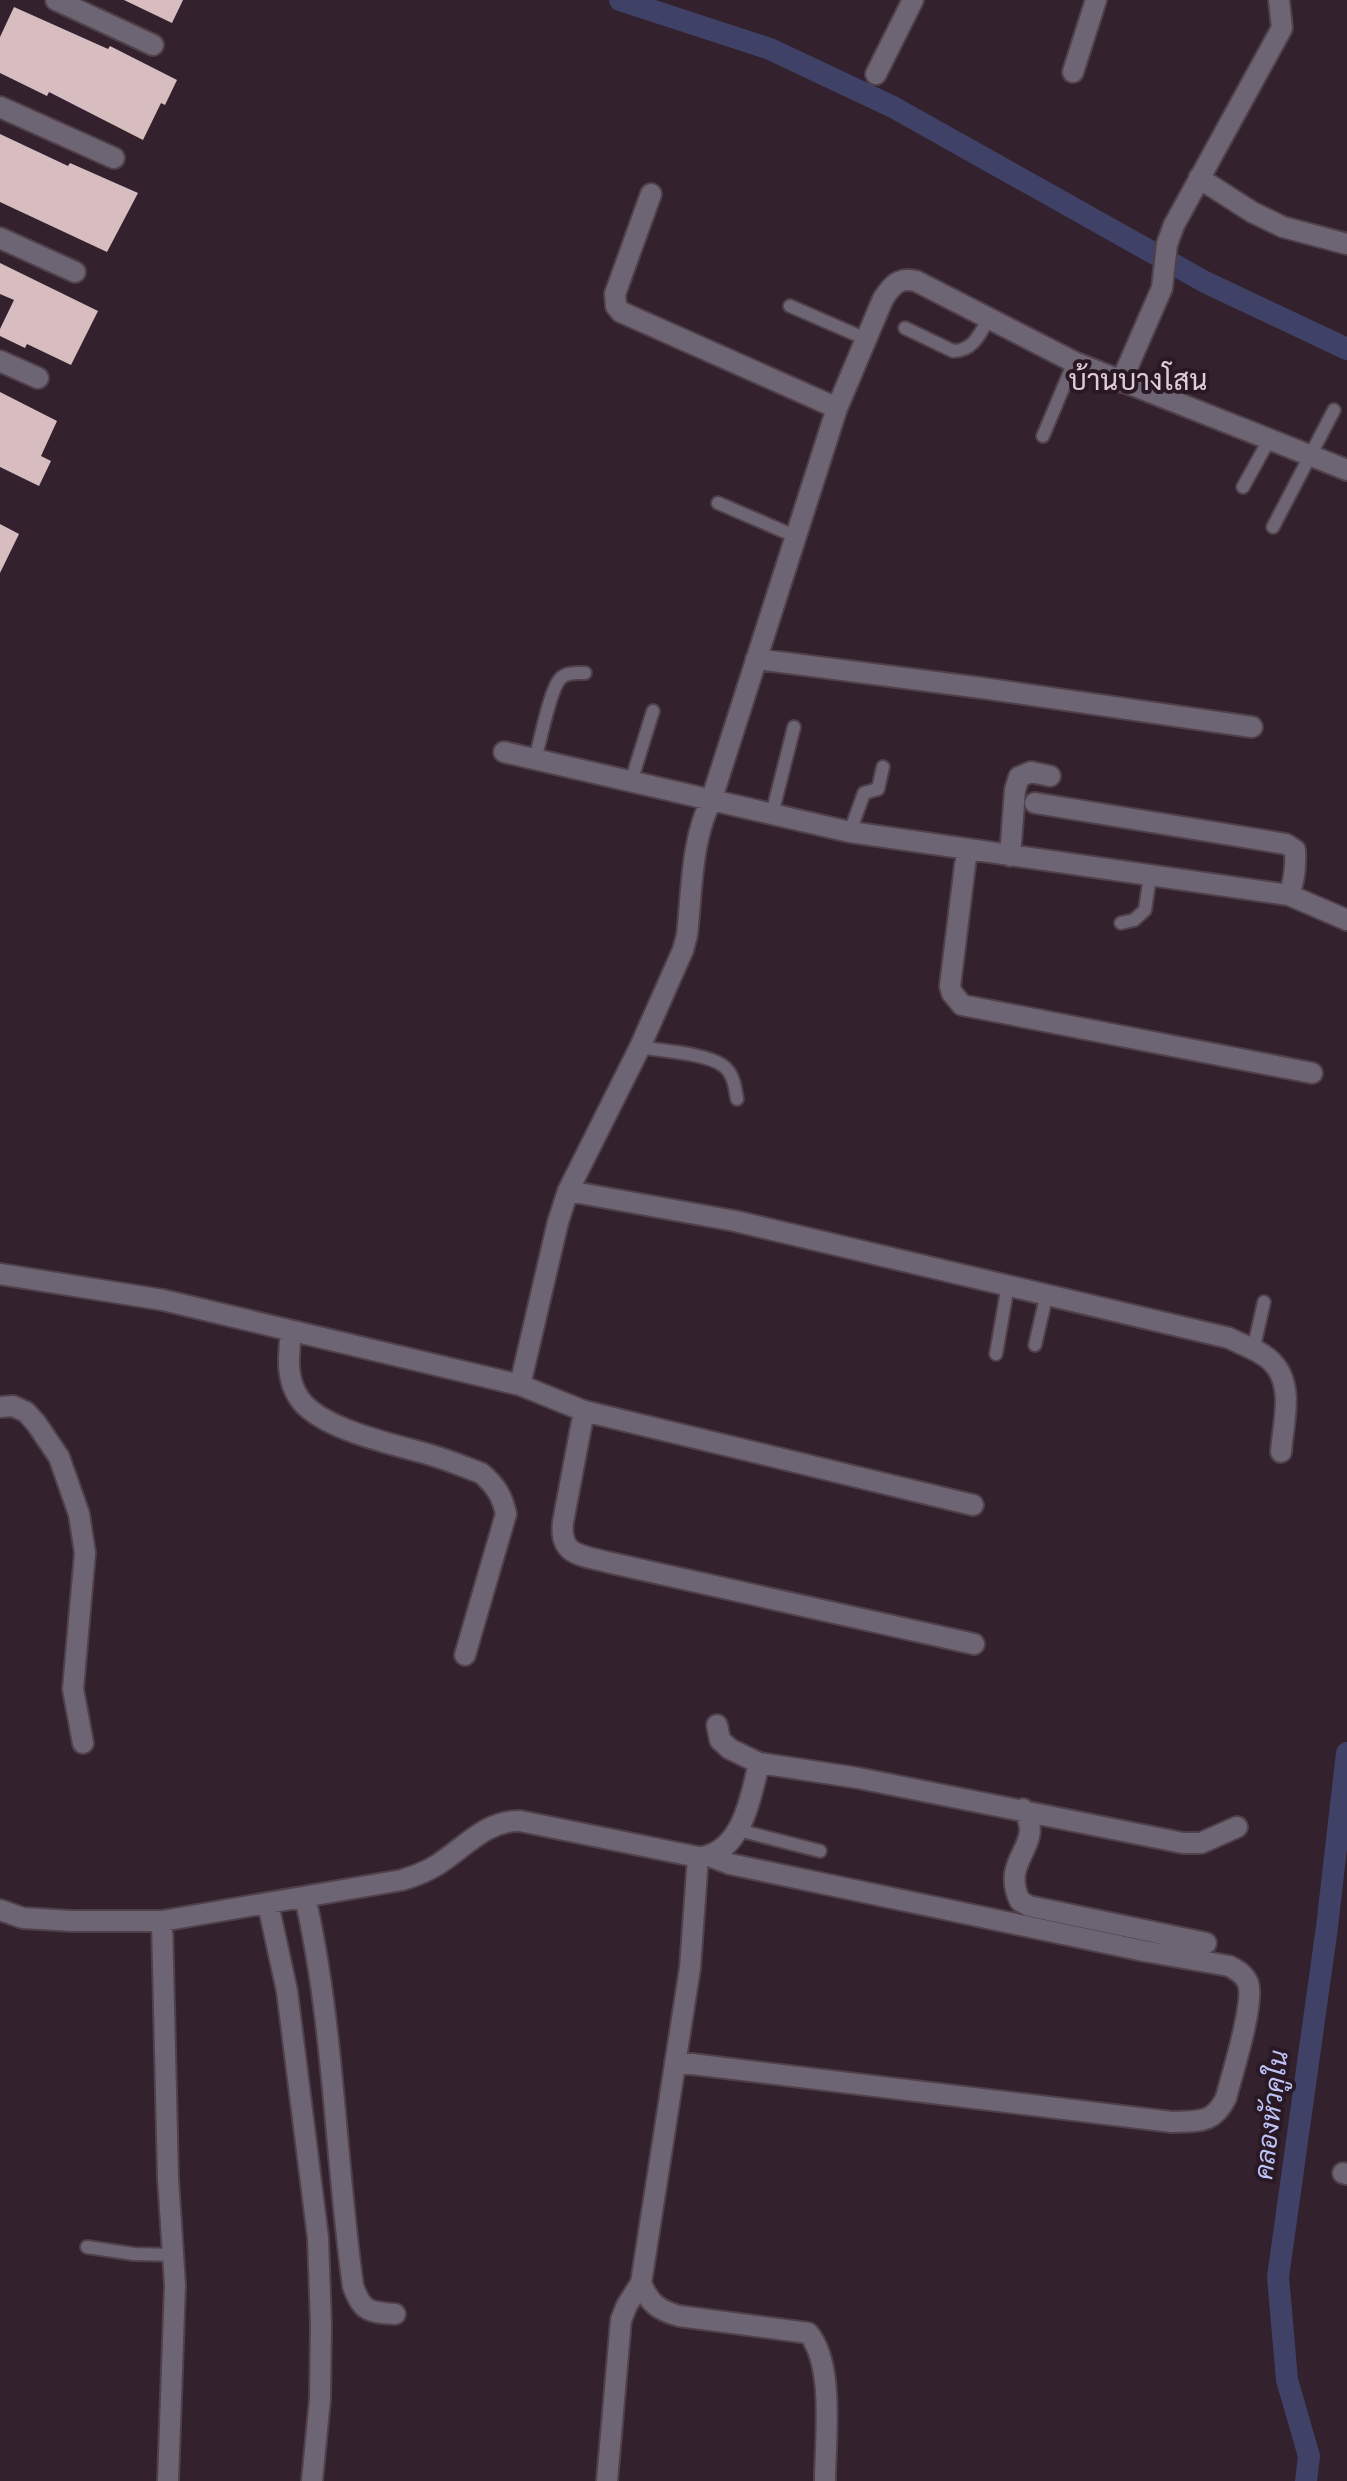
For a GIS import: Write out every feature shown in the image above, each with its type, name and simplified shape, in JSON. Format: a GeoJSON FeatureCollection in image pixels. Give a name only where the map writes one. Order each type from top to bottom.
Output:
{"type":"FeatureCollection","features":[{"type":"Feature","properties":{"kind":"street"},"geometry":{"type":"LineString","coordinates":[[56,0],[153,45]]}},
{"type":"Feature","properties":{"kind":"street"},"geometry":{"type":"LineString","coordinates":[[876,74],[913,0]]}},
{"type":"Feature","properties":{"kind":"street"},"geometry":{"type":"LineString","coordinates":[[1073,72],[1096,0]]}},
{"type":"Feature","properties":{"kind":"street"},"geometry":{"type":"LineString","coordinates":[[1121,382],[1162,288],[1167,244],[1174,225],[1282,28],[1279,0]]}},
{"type":"Feature","properties":{"kind":"street"},"geometry":{"type":"LineString","coordinates":[[0,107],[114,158]]}},
{"type":"Feature","properties":{"kind":"street"},"geometry":{"type":"LineString","coordinates":[[1199,178],[1252,212],[1283,227],[1347,244]]}},
{"type":"Feature","properties":{"kind":"street"},"geometry":{"type":"LineString","coordinates":[[651,194],[615,294],[616,306],[621,312],[837,408]]}},
{"type":"Feature","properties":{"kind":"street"},"geometry":{"type":"LineString","coordinates":[[0,238],[75,272]]}},
{"type":"Feature","properties":{"kind":"street"},"geometry":{"type":"LineString","coordinates":[[520,1385],[568,1191],[640,1047],[687,935],[699,832],[837,408],[883,299],[892,285],[900,280],[916,281],[1074,362],[1347,470]]}},
{"type":"Feature","properties":{"kind":"street"},"geometry":{"type":"LineString","coordinates":[[0,361],[38,378]]}},
{"type":"Feature","properties":{"kind":"street"},"geometry":{"type":"LineString","coordinates":[[756,659],[1252,727]]}},
{"type":"Feature","properties":{"kind":"street"},"geometry":{"type":"LineString","coordinates":[[504,752],[850,832],[1289,895],[1347,920]]}},
{"type":"Feature","properties":{"kind":"street"},"geometry":{"type":"LineString","coordinates":[[1010,856],[1015,790],[1019,777],[1031,772],[1050,776]]}},
{"type":"Feature","properties":{"kind":"street"},"geometry":{"type":"LineString","coordinates":[[1035,803],[1286,844],[1295,850],[1296,864],[1289,895]]}},
{"type":"Feature","properties":{"kind":"street"},"geometry":{"type":"LineString","coordinates":[[967,849],[950,986],[962,1005],[1312,1073]]}},
{"type":"Feature","properties":{"kind":"street"},"geometry":{"type":"LineString","coordinates":[[568,1191],[735,1221],[1229,1338],[1271,1360],[1284,1378],[1287,1394],[1281,1452]]}},
{"type":"Feature","properties":{"kind":"street"},"geometry":{"type":"LineString","coordinates":[[0,1274],[163,1300],[520,1385],[584,1411],[973,1505]]}},
{"type":"Feature","properties":{"kind":"street"},"geometry":{"type":"LineString","coordinates":[[291,1331],[288,1365],[291,1379],[299,1399],[319,1416],[350,1431],[481,1473],[495,1485],[506,1514],[465,1655]]}},
{"type":"Feature","properties":{"kind":"street"},"geometry":{"type":"LineString","coordinates":[[0,1407],[13,1406],[26,1412],[36,1423],[59,1457],[79,1514],[85,1553],[73,1689],[83,1743]]}},
{"type":"Feature","properties":{"kind":"street"},"geometry":{"type":"LineString","coordinates":[[584,1411],[561,1537],[566,1548],[607,1562],[974,1644]]}},
{"type":"Feature","properties":{"kind":"street"},"geometry":{"type":"LineString","coordinates":[[717,1725],[720,1740],[730,1749],[759,1763],[1023,1809],[1183,1843],[1201,1843],[1237,1827]]}},
{"type":"Feature","properties":{"kind":"street"},"geometry":{"type":"LineString","coordinates":[[704,1857],[726,1845],[738,1830],[750,1800],[759,1763]]}},
{"type":"Feature","properties":{"kind":"street"},"geometry":{"type":"LineString","coordinates":[[1023,1809],[1032,1823],[1013,1879],[1020,1901],[1029,1906],[1206,1943]]}},
{"type":"Feature","properties":{"kind":"street"},"geometry":{"type":"LineString","coordinates":[[0,1910],[23,1918],[162,1921],[268,1904],[402,1880],[422,1873],[505,1820],[704,1857],[1144,1951],[1229,1966],[1247,1980],[1249,1992],[1226,2098],[1211,2118],[1200,2121],[1172,2122],[675,2062]]}},
{"type":"Feature","properties":{"kind":"street"},"geometry":{"type":"LineString","coordinates":[[607,2481],[621,2320],[641,2283],[704,1857]]}},
{"type":"Feature","properties":{"kind":"street"},"geometry":{"type":"LineString","coordinates":[[305,1897],[314,1937],[325,2023],[353,2286],[359,2303],[365,2309],[395,2314]]}},
{"type":"Feature","properties":{"kind":"street"},"geometry":{"type":"LineString","coordinates":[[268,1904],[287,1991],[318,2238],[320,2399],[312,2481]]}},
{"type":"Feature","properties":{"kind":"street"},"geometry":{"type":"LineString","coordinates":[[162,1921],[168,2178],[175,2285],[168,2481]]}},
{"type":"Feature","properties":{"kind":"street"},"geometry":{"type":"LineString","coordinates":[[641,2283],[653,2305],[663,2311],[808,2333],[819,2348],[825,2387],[825,2481]]}},
{"type":"Feature","properties":{"kind":"lane"},"geometry":{"type":"LineString","coordinates":[[790,306],[866,339]]}},
{"type":"Feature","properties":{"kind":"lane"},"geometry":{"type":"LineString","coordinates":[[905,328],[953,351],[961,351],[977,338],[989,318]]}},
{"type":"Feature","properties":{"kind":"lane"},"geometry":{"type":"LineString","coordinates":[[1043,436],[1074,362]]}},
{"type":"Feature","properties":{"kind":"lane"},"geometry":{"type":"LineString","coordinates":[[1273,527],[1334,410]]}},
{"type":"Feature","properties":{"kind":"lane"},"geometry":{"type":"LineString","coordinates":[[1243,487],[1269,440]]}},
{"type":"Feature","properties":{"kind":"lane"},"geometry":{"type":"LineString","coordinates":[[718,503],[797,537]]}},
{"type":"Feature","properties":{"kind":"lane"},"geometry":{"type":"LineString","coordinates":[[535,759],[561,677],[585,673]]}},
{"type":"Feature","properties":{"kind":"lane"},"geometry":{"type":"LineString","coordinates":[[631,782],[653,711]]}},
{"type":"Feature","properties":{"kind":"lane"},"geometry":{"type":"LineString","coordinates":[[772,814],[794,727]]}},
{"type":"Feature","properties":{"kind":"lane"},"geometry":{"type":"LineString","coordinates":[[850,832],[864,793],[878,789],[883,767]]}},
{"type":"Feature","properties":{"kind":"lane"},"geometry":{"type":"LineString","coordinates":[[1121,923],[1134,920],[1145,910],[1150,876]]}},
{"type":"Feature","properties":{"kind":"lane"},"geometry":{"type":"LineString","coordinates":[[640,1047],[722,1065],[732,1075],[737,1099]]}},
{"type":"Feature","properties":{"kind":"lane"},"geometry":{"type":"LineString","coordinates":[[996,1354],[1008,1285]]}},
{"type":"Feature","properties":{"kind":"lane"},"geometry":{"type":"LineString","coordinates":[[1035,1345],[1047,1293]]}},
{"type":"Feature","properties":{"kind":"lane"},"geometry":{"type":"LineString","coordinates":[[1253,1351],[1264,1302]]}},
{"type":"Feature","properties":{"kind":"lane"},"geometry":{"type":"LineString","coordinates":[[738,1830],[820,1851]]}},
{"type":"Feature","properties":{"kind":"lane"},"geometry":{"type":"LineString","coordinates":[[87,2247],[134,2254],[173,2255]]}},
{"type":"Feature","properties":{"kind":"building"},"geometry":{"type":"Polygon","coordinates":[[[124,0],[183,0],[172,23],[124,0]]]}},
{"type":"Feature","properties":{"kind":"building"},"geometry":{"type":"Polygon","coordinates":[[[14,7],[108,49],[110,46],[177,80],[165,105],[161,103],[143,140],[49,92],[47,96],[0,73],[0,37],[14,7]]]}},
{"type":"Feature","properties":{"kind":"building"},"geometry":{"type":"Polygon","coordinates":[[[0,134],[68,166],[70,163],[138,193],[107,252],[0,202],[0,134]]]}},
{"type":"Feature","properties":{"kind":"building"},"geometry":{"type":"Polygon","coordinates":[[[0,263],[98,311],[71,365],[27,344],[25,348],[0,336],[0,329],[14,300],[0,294],[0,263]]]}},
{"type":"Feature","properties":{"kind":"building"},"geometry":{"type":"Polygon","coordinates":[[[0,392],[57,421],[41,456],[51,461],[39,486],[0,467],[0,392]]]}},
{"type":"Feature","properties":{"kind":"building"},"geometry":{"type":"Polygon","coordinates":[[[0,524],[19,534],[0,573],[0,524]]]}},
{"type":"Feature","properties":{"kind":"waterway"},"geometry":{"type":"LineString","coordinates":[[620,0],[770,49],[893,107],[1205,282],[1347,349]]}},
{"type":"Feature","properties":{"kind":"waterway","name":"คลองหัวคูใน"},"geometry":{"type":"LineString","coordinates":[[1306,2481],[1309,2456],[1287,2380],[1278,2277],[1327,1927],[1347,1753]]}},
{"type":"Feature","properties":{"kind":"district","name":"บ้านบางโสน"},"geometry":{"type":"Point","coordinates":[1138,380]}}]}
